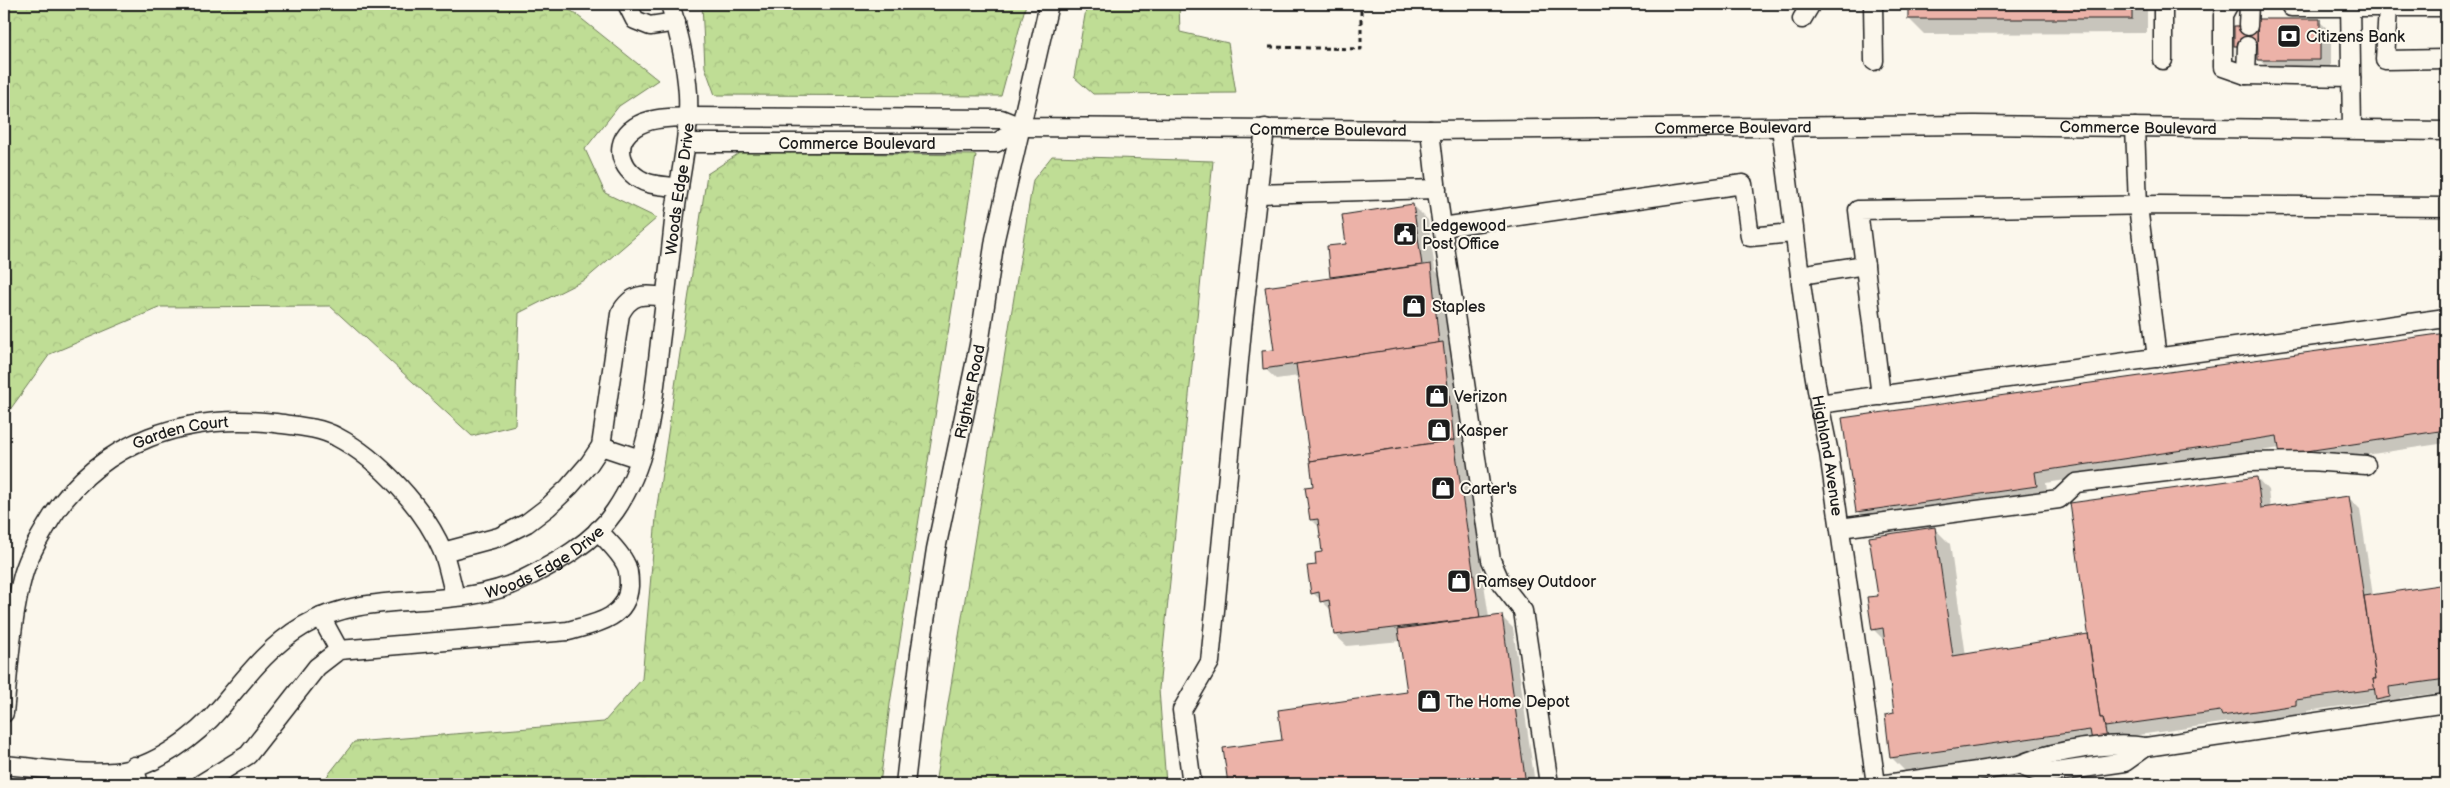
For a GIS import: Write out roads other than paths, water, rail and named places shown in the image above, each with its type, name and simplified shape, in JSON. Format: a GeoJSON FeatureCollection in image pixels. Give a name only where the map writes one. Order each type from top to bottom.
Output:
{"type":"FeatureCollection","features":[{"type":"Feature","properties":{"kind":"street"},"geometry":{"type":"LineString","coordinates":[[627,4],[635,20],[650,26],[676,22]]}},
{"type":"Feature","properties":{"kind":"street","name":"Woods Edge Drive"},"geometry":{"type":"LineString","coordinates":[[4,765],[67,771],[116,772],[152,761],[180,745],[211,720],[275,644],[304,625],[339,609],[485,592],[518,582],[556,562],[589,540],[614,512],[640,459],[650,426],[679,188],[688,142],[688,90],[676,22],[670,4]]}},
{"type":"Feature","properties":{"kind":"street","name":"Righter Road"},"geometry":{"type":"LineString","coordinates":[[905,784],[920,654],[936,549],[979,345],[995,239],[1049,4]]}},
{"type":"Feature","properties":{"kind":"street"},"geometry":{"type":"LineString","coordinates":[[1802,19],[1811,4]]}},
{"type":"Feature","properties":{"kind":"street"},"geometry":{"type":"LineString","coordinates":[[1872,4],[1874,61]]}},
{"type":"Feature","properties":{"kind":"street"},"geometry":{"type":"LineString","coordinates":[[2163,4],[2163,60]]}},
{"type":"Feature","properties":{"kind":"street"},"geometry":{"type":"LineString","coordinates":[[2229,4],[2223,15],[2223,67],[2246,75],[2351,77]]}},
{"type":"Feature","properties":{"kind":"street"},"geometry":{"type":"LineString","coordinates":[[2248,26],[2249,4]]}},
{"type":"Feature","properties":{"kind":"street"},"geometry":{"type":"LineString","coordinates":[[2291,7],[2350,5],[2446,7]]}},
{"type":"Feature","properties":{"kind":"street"},"geometry":{"type":"LineString","coordinates":[[2350,5],[2352,129]]}},
{"type":"Feature","properties":{"kind":"street"},"geometry":{"type":"LineString","coordinates":[[2388,7],[2385,60],[2446,59]]}},
{"type":"Feature","properties":{"kind":"street"},"geometry":{"type":"LineString","coordinates":[[2246,75],[2247,46]]}},
{"type":"Feature","properties":{"kind":"street","name":"Commerce Boulevard"},"geometry":{"type":"LineString","coordinates":[[679,188],[648,183],[632,174],[622,161],[620,148],[627,135],[635,127],[652,120],[688,117],[1001,119],[1021,127],[1430,130],[1974,125],[2446,131]]}},
{"type":"Feature","properties":{"kind":"street"},"geometry":{"type":"LineString","coordinates":[[2135,126],[2138,206],[2157,358]]}},
{"type":"Feature","properties":{"kind":"street","name":"Commerce Boulevard"},"geometry":{"type":"LineString","coordinates":[[688,142],[996,143],[1021,127]]}},
{"type":"Feature","properties":{"kind":"street"},"geometry":{"type":"LineString","coordinates":[[1192,784],[1182,710],[1210,662],[1243,319],[1265,128]]}},
{"type":"Feature","properties":{"kind":"street","name":"Highland Avenue"},"geometry":{"type":"LineString","coordinates":[[1781,128],[1800,275],[1819,404],[1829,453],[1876,784]]}},
{"type":"Feature","properties":{"kind":"street"},"geometry":{"type":"LineString","coordinates":[[1430,130],[1442,227],[1491,560],[1501,583],[1523,611],[1550,784]]}},
{"type":"Feature","properties":{"kind":"street"},"geometry":{"type":"LineString","coordinates":[[1442,227],[1743,184],[1750,237],[1794,233]]}},
{"type":"Feature","properties":{"kind":"street"},"geometry":{"type":"LineString","coordinates":[[1258,194],[1437,189]]}},
{"type":"Feature","properties":{"kind":"street"},"geometry":{"type":"LineString","coordinates":[[1881,396],[1858,210],[2138,206],[2446,207]]}},
{"type":"Feature","properties":{"kind":"street"},"geometry":{"type":"LineString","coordinates":[[1800,275],[1865,265]]}},
{"type":"Feature","properties":{"kind":"street"},"geometry":{"type":"LineString","coordinates":[[443,552],[499,537],[526,523],[548,507],[570,487],[600,446],[620,314],[626,303],[634,297],[665,296]]}},
{"type":"Feature","properties":{"kind":"street"},"geometry":{"type":"LineString","coordinates":[[1819,404],[2446,318]]}},
{"type":"Feature","properties":{"kind":"street","name":"Garden Court"},"geometry":{"type":"LineString","coordinates":[[4,713],[14,630],[24,574],[35,546],[53,516],[89,474],[114,454],[144,438],[177,428],[215,422],[247,420],[307,427],[336,436],[363,454],[388,475],[421,514],[443,552],[455,596]]}},
{"type":"Feature","properties":{"kind":"street"},"geometry":{"type":"LineString","coordinates":[[600,446],[640,459]]}},
{"type":"Feature","properties":{"kind":"street"},"geometry":{"type":"LineString","coordinates":[[1840,528],[2059,499],[2076,483],[2248,462],[2310,461],[2366,465]]}},
{"type":"Feature","properties":{"kind":"street"},"geometry":{"type":"LineString","coordinates":[[201,784],[248,755],[317,667],[338,650],[568,631],[600,622],[613,616],[624,604],[628,592],[629,578],[626,564],[598,530]]}},
{"type":"Feature","properties":{"kind":"street"},"geometry":{"type":"LineString","coordinates":[[321,617],[338,650]]}},
{"type":"Feature","properties":{"kind":"street"},"geometry":{"type":"LineString","coordinates":[[1886,784],[2019,765],[2039,756],[2125,743],[2146,747],[2446,703]]}},
{"type":"Feature","properties":{"kind":"street"},"geometry":{"type":"LineString","coordinates":[[134,766],[139,784]]}},
{"type":"Feature","properties":{"kind":"place","name":"Citizens Bank"},"geometry":{"type":"Point","coordinates":[2289,36]}},
{"type":"Feature","properties":{"kind":"place","name":"Ledgewood Post Office"},"geometry":{"type":"Point","coordinates":[1405,234]}},
{"type":"Feature","properties":{"kind":"place","name":"Staples"},"geometry":{"type":"Point","coordinates":[1414,306]}},
{"type":"Feature","properties":{"kind":"place","name":"Verizon"},"geometry":{"type":"Point","coordinates":[1437,396]}},
{"type":"Feature","properties":{"kind":"place","name":"Kasper"},"geometry":{"type":"Point","coordinates":[1439,430]}},
{"type":"Feature","properties":{"kind":"place","name":"Carter's"},"geometry":{"type":"Point","coordinates":[1443,488]}},
{"type":"Feature","properties":{"kind":"place","name":"Ramsey Outdoor"},"geometry":{"type":"Point","coordinates":[1459,581]}},
{"type":"Feature","properties":{"kind":"place","name":"The Home Depot"},"geometry":{"type":"Point","coordinates":[1429,701]}}]}
